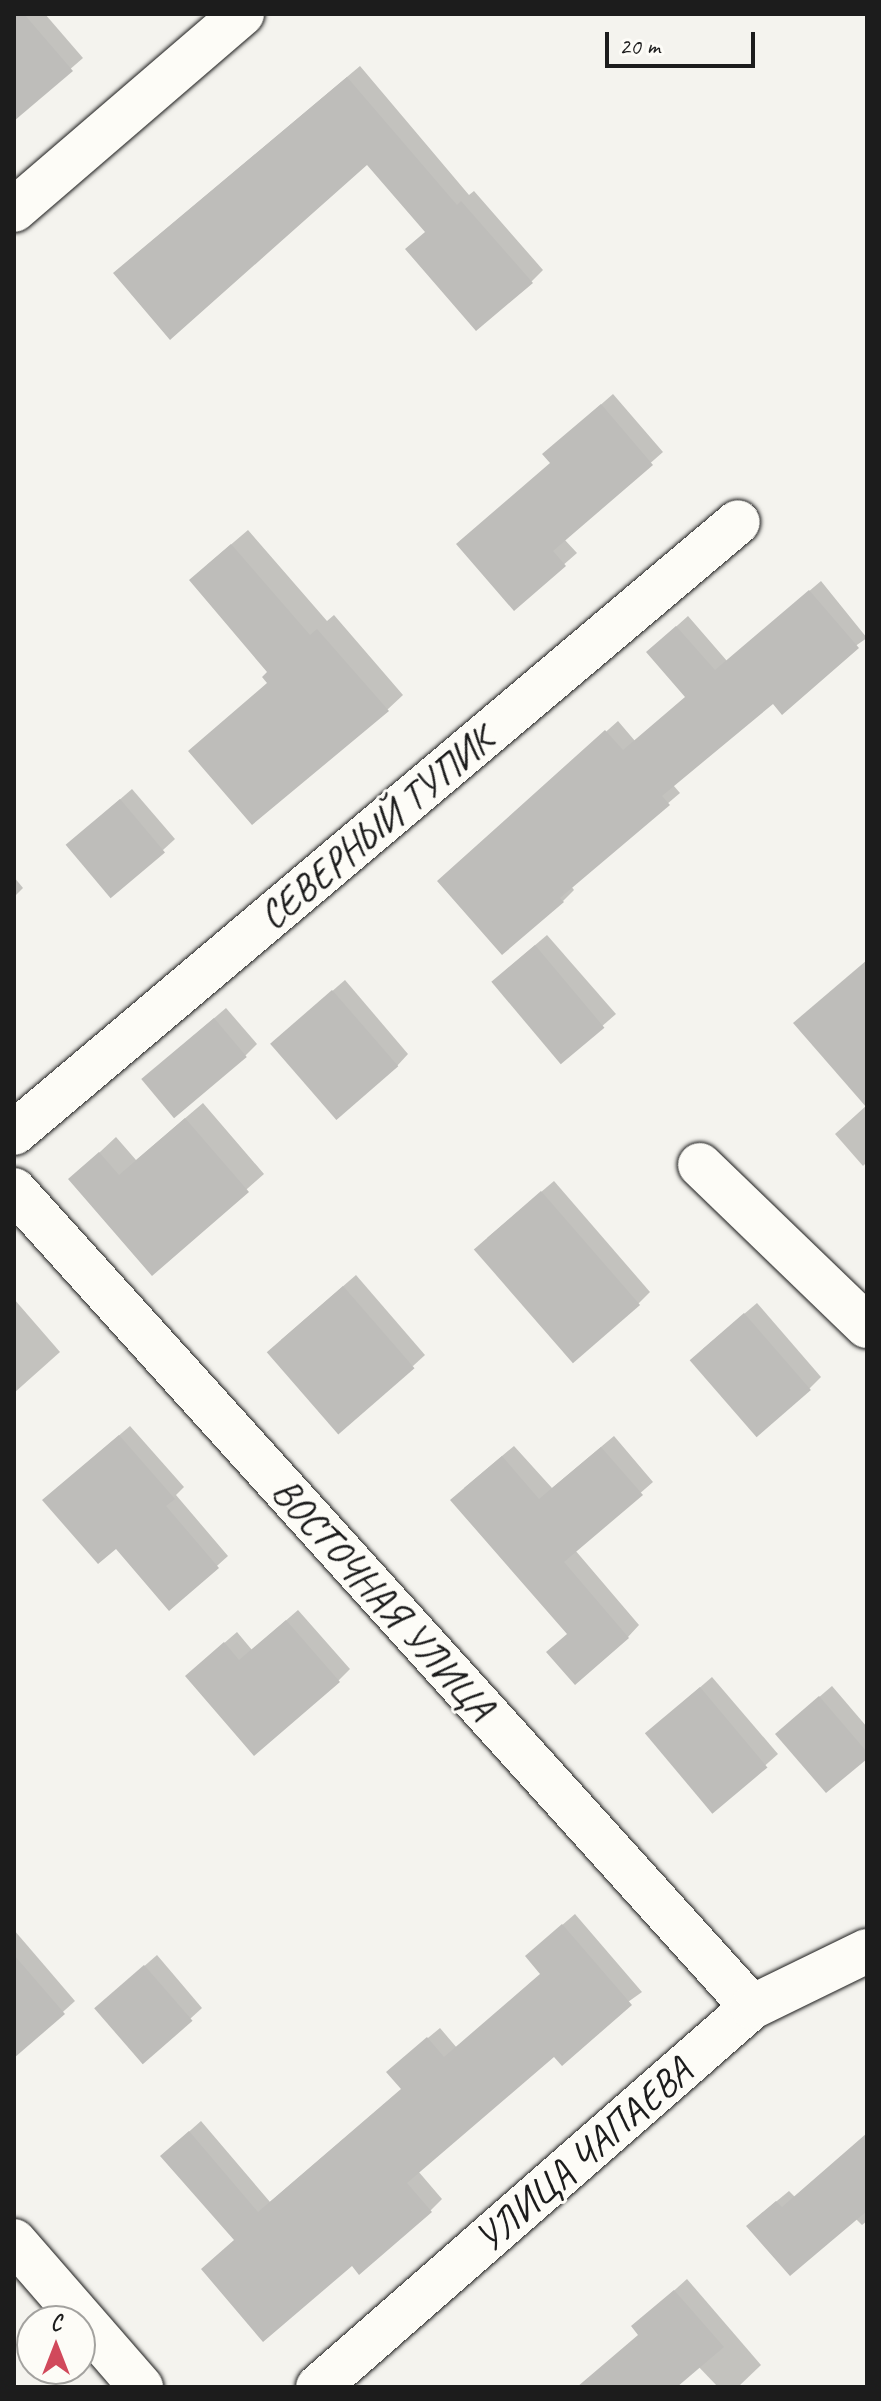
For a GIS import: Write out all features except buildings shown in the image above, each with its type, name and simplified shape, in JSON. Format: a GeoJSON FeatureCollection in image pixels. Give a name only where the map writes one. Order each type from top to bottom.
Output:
{"type":"FeatureCollection","features":[{"type":"Feature","properties":{"kind":"street"},"geometry":{"type":"LineString","coordinates":[[14,210],[242,14]]}},
{"type":"Feature","properties":{"kind":"street","name":"СЕВЕРНЫЙ ТУПИК"},"geometry":{"type":"LineString","coordinates":[[14,1133],[738,522]]}},
{"type":"Feature","properties":{"kind":"street"},"geometry":{"type":"LineString","coordinates":[[700,1165],[867,1326]]}},
{"type":"Feature","properties":{"kind":"street","name":"ВОСТОЧНАЯ УЛИЦА"},"geometry":{"type":"LineString","coordinates":[[14,1190],[752,2007]]}},
{"type":"Feature","properties":{"kind":"street","name":"УЛИЦА ЧАПАЕВА"},"geometry":{"type":"LineString","coordinates":[[318,2387],[752,2007],[866,1950]]}},
{"type":"Feature","properties":{"kind":"street"},"geometry":{"type":"LineString","coordinates":[[14,2241],[141,2387]]}}]}
